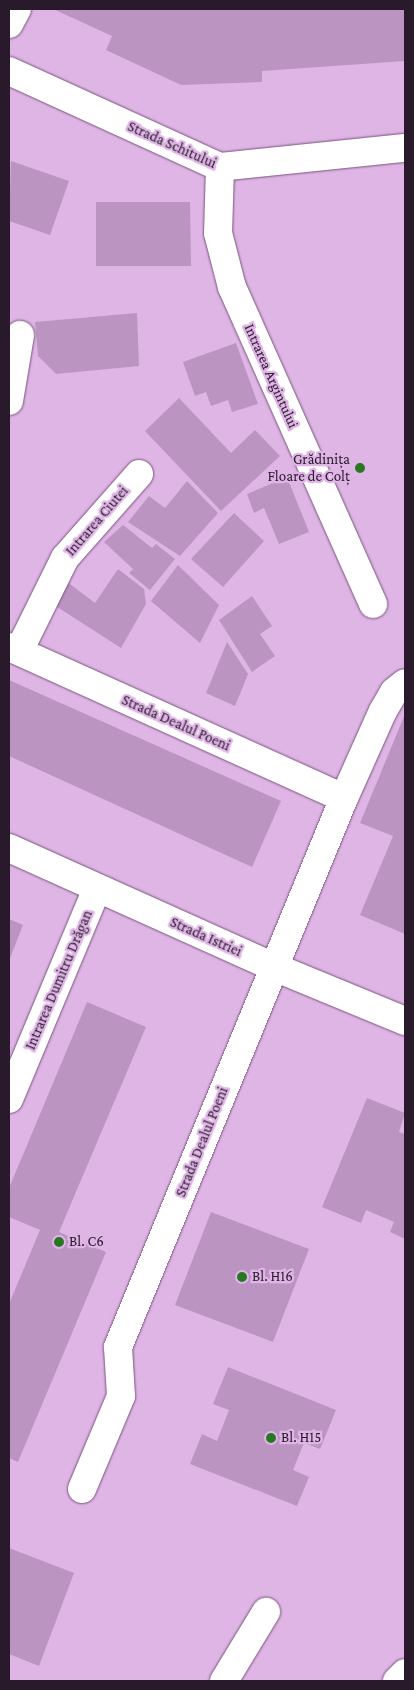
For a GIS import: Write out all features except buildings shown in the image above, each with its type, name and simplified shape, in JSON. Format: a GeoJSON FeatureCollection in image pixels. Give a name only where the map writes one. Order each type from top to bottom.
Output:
{"type":"FeatureCollection","features":[{"type":"Feature","properties":{"kind":"street"},"geometry":{"type":"LineString","coordinates":[[9,24],[17,9]]}},
{"type":"Feature","properties":{"kind":"street","name":"Strada Schitului"},"geometry":{"type":"LineString","coordinates":[[10,75],[220,168],[405,148]]}},
{"type":"Feature","properties":{"kind":"street","name":"Intrarea Argintului"},"geometry":{"type":"LineString","coordinates":[[220,168],[218,233],[232,287],[373,604]]}},
{"type":"Feature","properties":{"kind":"street"},"geometry":{"type":"LineString","coordinates":[[9,401],[20,335]]}},
{"type":"Feature","properties":{"kind":"street","name":"Intrarea Ciutei"},"geometry":{"type":"LineString","coordinates":[[14,649],[65,558],[139,474]]}},
{"type":"Feature","properties":{"kind":"street","name":"Strada Dealul Poeni"},"geometry":{"type":"LineString","coordinates":[[14,649],[344,798]]}},
{"type":"Feature","properties":{"kind":"street","name":"Strada Dealul Poeni"},"geometry":{"type":"LineString","coordinates":[[82,1489],[121,1396],[118,1347],[344,798],[383,711],[394,692],[405,683]]}},
{"type":"Feature","properties":{"kind":"street","name":"Strada Istriei"},"geometry":{"type":"LineString","coordinates":[[9,848],[274,967],[405,1021]]}},
{"type":"Feature","properties":{"kind":"street","name":"Intrarea Dumitru Drăgan"},"geometry":{"type":"LineString","coordinates":[[11,1086],[97,889]]}},
{"type":"Feature","properties":{"kind":"street"},"geometry":{"type":"LineString","coordinates":[[224,1681],[266,1612]]}},
{"type":"Feature","properties":{"kind":"street"},"geometry":{"type":"LineString","coordinates":[[397,1681],[405,1673]]}},
{"type":"Feature","properties":{"kind":"place","name":"Grădinița Floare de Colț"},"geometry":{"type":"Point","coordinates":[360,468]}},
{"type":"Feature","properties":{"kind":"place","name":"Bl. C6"},"geometry":{"type":"Point","coordinates":[59,1242]}},
{"type":"Feature","properties":{"kind":"place","name":"Bl. H16"},"geometry":{"type":"Point","coordinates":[242,1277]}},
{"type":"Feature","properties":{"kind":"place","name":"Bl. H15"},"geometry":{"type":"Point","coordinates":[271,1438]}}]}
